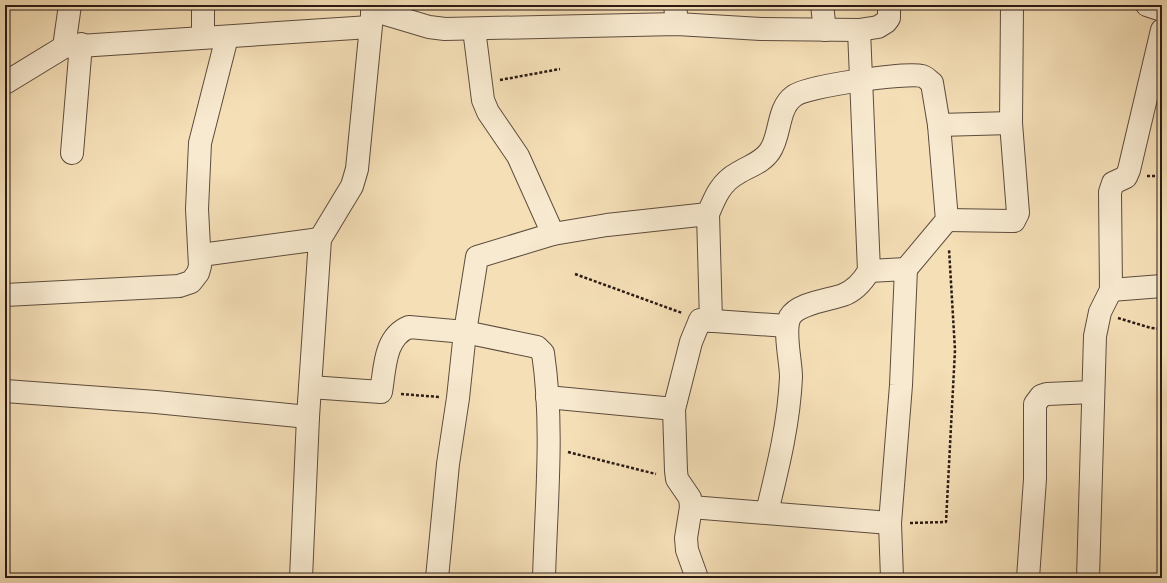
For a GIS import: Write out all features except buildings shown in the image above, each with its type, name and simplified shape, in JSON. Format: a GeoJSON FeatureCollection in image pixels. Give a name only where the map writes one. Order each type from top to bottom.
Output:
{"type":"FeatureCollection","features":[{"type":"Feature","properties":{"kind":"street"},"geometry":{"type":"LineString","coordinates":[[70,5],[73,46],[72,153]]}},
{"type":"Feature","properties":{"kind":"street"},"geometry":{"type":"LineString","coordinates":[[203,5],[203,37]]}},
{"type":"Feature","properties":{"kind":"street"},"geometry":{"type":"LineString","coordinates":[[822,5],[825,30]]}},
{"type":"Feature","properties":{"kind":"street"},"geometry":{"type":"LineString","coordinates":[[5,83],[73,46],[203,37],[227,37],[372,14],[429,27],[445,29],[474,29],[676,15],[761,29],[859,30],[878,27],[886,22],[888,18],[889,5]]}},
{"type":"Feature","properties":{"kind":"street"},"geometry":{"type":"LineString","coordinates":[[947,220],[1011,221],[1017,218],[1019,208],[1011,122],[1012,5]]}},
{"type":"Feature","properties":{"kind":"street"},"geometry":{"type":"LineString","coordinates":[[1147,5],[1162,10]]}},
{"type":"Feature","properties":{"kind":"street"},"geometry":{"type":"LineString","coordinates":[[301,578],[308,417],[320,239],[352,186],[357,169],[372,14]]}},
{"type":"Feature","properties":{"kind":"street"},"geometry":{"type":"LineString","coordinates":[[474,29],[480,84],[488,112],[518,156],[553,234]]}},
{"type":"Feature","properties":{"kind":"street"},"geometry":{"type":"LineString","coordinates":[[768,512],[782,451],[790,395],[791,364],[787,326],[791,316],[800,308],[844,295],[863,280],[869,271],[859,30]]}},
{"type":"Feature","properties":{"kind":"street"},"geometry":{"type":"LineString","coordinates":[[1088,578],[1096,336],[1100,312],[1111,290],[1110,192],[1113,183],[1126,177],[1129,170],[1162,30]]}},
{"type":"Feature","properties":{"kind":"street"},"geometry":{"type":"LineString","coordinates":[[5,295],[185,285],[191,282],[198,273],[201,255],[197,209],[200,143],[227,37]]}},
{"type":"Feature","properties":{"kind":"street"},"geometry":{"type":"LineString","coordinates":[[697,578],[687,550],[686,538],[691,507],[690,498],[677,479],[675,463],[674,410],[691,342],[705,320],[708,214],[714,197],[728,179],[760,162],[770,152],[787,102],[793,96],[800,92],[862,79],[921,76],[932,83],[939,125],[947,220],[906,269],[900,385],[890,523],[892,578]]}},
{"type":"Feature","properties":{"kind":"street"},"geometry":{"type":"LineString","coordinates":[[939,125],[1011,122]]}},
{"type":"Feature","properties":{"kind":"street"},"geometry":{"type":"LineString","coordinates":[[437,578],[442,511],[458,398],[464,332],[477,257],[553,234],[607,225],[708,214]]}},
{"type":"Feature","properties":{"kind":"street"},"geometry":{"type":"LineString","coordinates":[[201,255],[320,239]]}},
{"type":"Feature","properties":{"kind":"street"},"geometry":{"type":"LineString","coordinates":[[869,271],[906,269]]}},
{"type":"Feature","properties":{"kind":"street"},"geometry":{"type":"LineString","coordinates":[[1111,290],[1162,286]]}},
{"type":"Feature","properties":{"kind":"street"},"geometry":{"type":"LineString","coordinates":[[705,320],[787,326]]}},
{"type":"Feature","properties":{"kind":"street"},"geometry":{"type":"LineString","coordinates":[[310,387],[381,392],[390,345],[403,329],[410,327],[464,332],[537,347],[544,353],[547,397],[548,448],[544,578]]}},
{"type":"Feature","properties":{"kind":"street"},"geometry":{"type":"LineString","coordinates":[[5,391],[156,402],[308,417]]}},
{"type":"Feature","properties":{"kind":"street"},"geometry":{"type":"LineString","coordinates":[[1028,578],[1035,479],[1034,404],[1041,396],[1047,394],[1093,392]]}},
{"type":"Feature","properties":{"kind":"street"},"geometry":{"type":"LineString","coordinates":[[547,397],[674,410]]}},
{"type":"Feature","properties":{"kind":"street"},"geometry":{"type":"LineString","coordinates":[[691,507],[890,523]]}},
{"type":"Feature","properties":{"kind":"path"},"geometry":{"type":"LineString","coordinates":[[480,84],[560,69]]}},
{"type":"Feature","properties":{"kind":"path"},"geometry":{"type":"LineString","coordinates":[[890,523],[946,522],[955,350],[947,220]]}},
{"type":"Feature","properties":{"kind":"path"},"geometry":{"type":"LineString","coordinates":[[575,274],[705,320]]}},
{"type":"Feature","properties":{"kind":"path"},"geometry":{"type":"LineString","coordinates":[[1100,312],[1151,328],[1162,329]]}},
{"type":"Feature","properties":{"kind":"path"},"geometry":{"type":"LineString","coordinates":[[381,392],[458,398]]}},
{"type":"Feature","properties":{"kind":"path"},"geometry":{"type":"LineString","coordinates":[[548,448],[677,479]]}}]}
